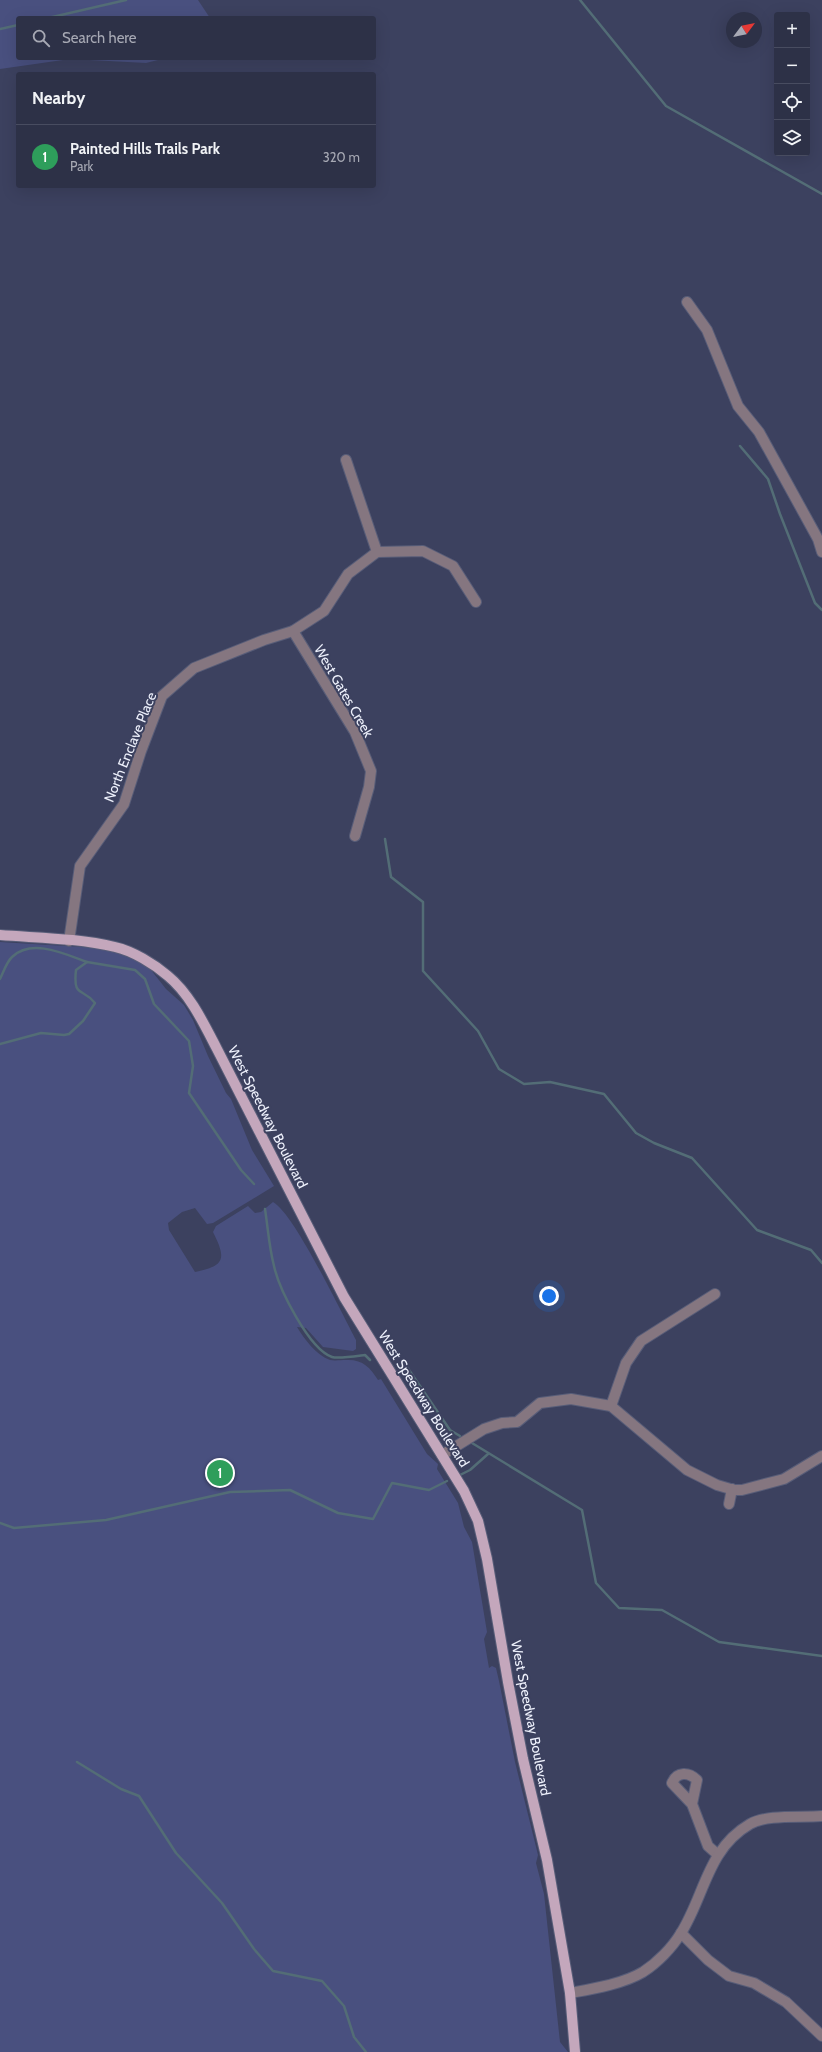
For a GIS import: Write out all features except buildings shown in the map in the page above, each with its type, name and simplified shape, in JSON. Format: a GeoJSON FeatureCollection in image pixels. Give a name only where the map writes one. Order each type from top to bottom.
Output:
{"type":"FeatureCollection","features":[{"type":"Feature","properties":{"kind":"main road","name":"West Speedway Boulevard"},"geometry":{"type":"LineString","coordinates":[[0,935],[116,947],[140,957],[168,976],[181,989],[202,1021],[217,1049],[344,1298],[472,1506],[483,1536],[521,1752],[548,1860],[570,1993],[575,2052]]}},
{"type":"Feature","properties":{"kind":"street"},"geometry":{"type":"LineString","coordinates":[[687,302],[707,330],[738,406],[759,432],[818,539],[822,552]]}},
{"type":"Feature","properties":{"kind":"street"},"geometry":{"type":"LineString","coordinates":[[346,460],[376,552],[423,551],[453,566],[476,602]]}},
{"type":"Feature","properties":{"kind":"street","name":"North Enclave Place"},"geometry":{"type":"LineString","coordinates":[[68,941],[80,866],[124,804],[141,750],[162,696],[194,668],[264,640],[293,631],[324,611],[348,574],[376,552]]}},
{"type":"Feature","properties":{"kind":"street","name":"West Gates Creek"},"geometry":{"type":"LineString","coordinates":[[293,631],[355,732],[371,771],[369,787],[355,836]]}},
{"type":"Feature","properties":{"kind":"street"},"geometry":{"type":"LineString","coordinates":[[611,1406],[626,1363],[641,1341],[715,1294]]}},
{"type":"Feature","properties":{"kind":"street"},"geometry":{"type":"LineString","coordinates":[[442,1455],[484,1429],[502,1423],[517,1422],[540,1403],[572,1399],[611,1406],[687,1470],[718,1485],[732,1489],[742,1490],[784,1479],[822,1456]]}},
{"type":"Feature","properties":{"kind":"street"},"geometry":{"type":"LineString","coordinates":[[729,1504],[732,1489]]}},
{"type":"Feature","properties":{"kind":"street"},"geometry":{"type":"LineString","coordinates":[[692,1804],[708,1846],[717,1854]]}},
{"type":"Feature","properties":{"kind":"street"},"geometry":{"type":"LineString","coordinates":[[570,1993],[610,1985],[641,1973],[659,1960],[681,1933],[717,1854],[728,1840],[751,1824],[779,1817],[822,1816]]}},
{"type":"Feature","properties":{"kind":"street"},"geometry":{"type":"LineString","coordinates":[[681,1933],[708,1960],[729,1976],[754,1983],[786,2002],[822,2036]]}},
{"type":"Feature","properties":{"kind":"shaded area"},"geometry":{"type":"Polygon","coordinates":[[[0,0],[198,0],[209,16],[16,16],[16,60],[63,60],[0,69],[0,0]]]}},
{"type":"Feature","properties":{"kind":"shaded area"},"geometry":{"type":"Polygon","coordinates":[[[89,60],[158,60],[146,63],[89,60]]]}},
{"type":"Feature","properties":{"kind":"shaded area"},"geometry":{"type":"Polygon","coordinates":[[[0,942],[99,948],[131,957],[151,970],[166,989],[184,1005],[193,1020],[226,1093],[231,1099],[252,1150],[274,1186],[213,1223],[207,1224],[195,1208],[182,1212],[168,1223],[169,1230],[195,1272],[213,1267],[218,1264],[220,1260],[220,1248],[213,1232],[216,1226],[248,1206],[255,1213],[261,1212],[273,1202],[282,1210],[293,1225],[317,1265],[356,1340],[356,1349],[353,1351],[323,1347],[306,1328],[297,1327],[311,1346],[320,1355],[330,1360],[352,1360],[361,1362],[372,1371],[378,1380],[381,1379],[427,1454],[438,1464],[437,1469],[458,1503],[464,1527],[472,1542],[487,1632],[484,1639],[489,1668],[492,1666],[496,1668],[515,1762],[538,1855],[536,1863],[544,1894],[560,2042],[568,2052],[0,2052],[0,942]]]}},
{"type":"Feature","properties":{"kind":"waterway"},"geometry":{"type":"LineString","coordinates":[[57,16],[126,0]]}},
{"type":"Feature","properties":{"kind":"waterway"},"geometry":{"type":"LineString","coordinates":[[580,0],[666,106],[822,194]]}},
{"type":"Feature","properties":{"kind":"waterway"},"geometry":{"type":"LineString","coordinates":[[0,29],[16,25]]}},
{"type":"Feature","properties":{"kind":"waterway"},"geometry":{"type":"LineString","coordinates":[[740,446],[768,479],[815,603],[822,610]]}},
{"type":"Feature","properties":{"kind":"waterway"},"geometry":{"type":"LineString","coordinates":[[385,839],[391,877],[423,902],[423,971],[478,1031],[499,1069],[524,1084],[550,1082],[604,1094],[636,1133],[654,1143],[692,1158],[757,1230],[811,1250],[822,1263]]}},
{"type":"Feature","properties":{"kind":"waterway"},"geometry":{"type":"LineString","coordinates":[[0,979],[10,959],[20,951],[29,949],[49,949],[87,962]]}},
{"type":"Feature","properties":{"kind":"waterway"},"geometry":{"type":"LineString","coordinates":[[0,1044],[41,1033],[69,1034],[83,1021],[95,1003],[77,989],[75,979],[76,970],[87,962],[135,970],[145,979],[154,1004],[189,1041],[193,1066],[189,1093],[241,1170],[254,1184]]}},
{"type":"Feature","properties":{"kind":"waterway"},"geometry":{"type":"LineString","coordinates":[[265,1209],[271,1252],[277,1276],[288,1303],[305,1331],[323,1352],[332,1357],[343,1358],[365,1355],[370,1360]]}},
{"type":"Feature","properties":{"kind":"waterway"},"geometry":{"type":"LineString","coordinates":[[398,1364],[407,1367],[450,1430],[460,1436]]}},
{"type":"Feature","properties":{"kind":"waterway"},"geometry":{"type":"LineString","coordinates":[[472,1443],[582,1510],[596,1583],[619,1608],[662,1610],[719,1642],[822,1656]]}},
{"type":"Feature","properties":{"kind":"waterway"},"geometry":{"type":"LineString","coordinates":[[460,1475],[470,1470],[488,1454]]}},
{"type":"Feature","properties":{"kind":"waterway"},"geometry":{"type":"LineString","coordinates":[[0,1523],[14,1528],[106,1520],[230,1492],[290,1490],[338,1513],[373,1519],[392,1483],[429,1490],[447,1481]]}},
{"type":"Feature","properties":{"kind":"waterway"},"geometry":{"type":"LineString","coordinates":[[77,1762],[121,1789],[139,1796],[176,1853],[222,1903],[254,1949],[273,1971],[322,1981],[344,2006],[354,2037],[366,2052]]}},
{"type":"Feature","properties":{"kind":"place","name":"Painted Hills Trails Park"},"geometry":{"type":"Point","coordinates":[220,1473]}}]}
